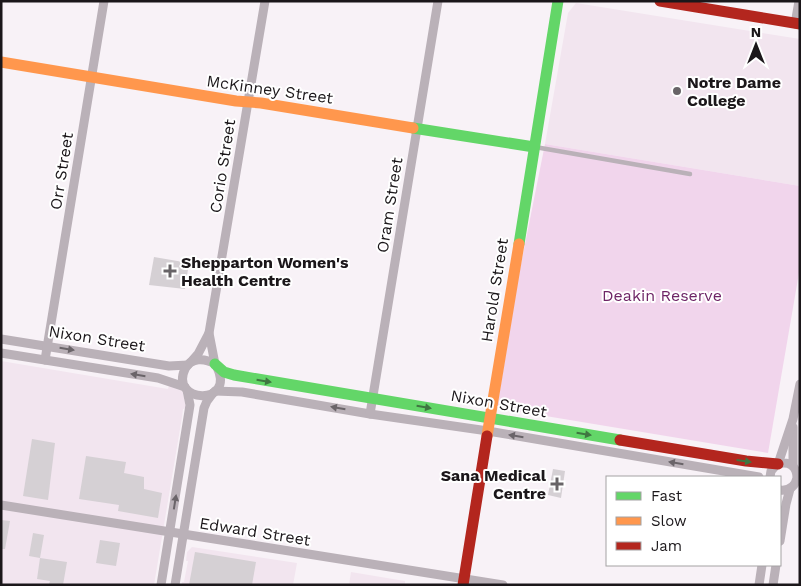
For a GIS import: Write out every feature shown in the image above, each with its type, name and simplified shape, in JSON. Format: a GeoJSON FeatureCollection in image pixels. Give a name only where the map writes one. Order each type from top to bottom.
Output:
{"type":"FeatureCollection","features":[{"type":"Feature","properties":{"kind":"street","name":"Orr Street"},"geometry":{"type":"LineString","coordinates":[[45,360],[104,1]]}},
{"type":"Feature","properties":{"kind":"street","name":"Oram Street"},"geometry":{"type":"LineString","coordinates":[[370,414],[438,1]]}},
{"type":"Feature","properties":{"kind":"street","name":"Harold Street"},"geometry":{"type":"LineString","coordinates":[[463,582],[558,1]]}},
{"type":"Feature","properties":{"kind":"street"},"geometry":{"type":"LineString","coordinates":[[660,1],[798,24],[799,1]]}},
{"type":"Feature","properties":{"kind":"street","name":"Corio Street"},"geometry":{"type":"LineString","coordinates":[[190,364],[198,354],[209,333],[264,2]]}},
{"type":"Feature","properties":{"kind":"street","name":"McKinney Street"},"geometry":{"type":"LineString","coordinates":[[1,62],[534,147]]}},
{"type":"Feature","properties":{"kind":"street","name":"Corio Street"},"geometry":{"type":"LineString","coordinates":[[209,333],[216,366]]}},
{"type":"Feature","properties":{"kind":"street","name":"Nixon Street"},"geometry":{"type":"LineString","coordinates":[[1,339],[169,366],[190,364]]}},
{"type":"Feature","properties":{"kind":"street","name":"Nixon Street"},"geometry":{"type":"LineString","coordinates":[[1,353],[158,378],[186,388]]}},
{"type":"Feature","properties":{"kind":"street"},"geometry":{"type":"LineString","coordinates":[[161,585],[190,405],[183,376],[190,364],[204,359],[216,366],[221,379],[204,408],[175,585]]}},
{"type":"Feature","properties":{"kind":"street","name":"Nixon Street"},"geometry":{"type":"LineString","coordinates":[[216,366],[234,376],[746,461],[778,464]]}},
{"type":"Feature","properties":{"kind":"street"},"geometry":{"type":"LineString","coordinates":[[770,476],[771,471],[778,464],[793,420],[800,384]]}},
{"type":"Feature","properties":{"kind":"street"},"geometry":{"type":"LineString","coordinates":[[186,388],[192,394],[199,396],[206,396],[214,392]]}},
{"type":"Feature","properties":{"kind":"street","name":"Nixon Street"},"geometry":{"type":"LineString","coordinates":[[214,392],[242,392],[753,476]]}},
{"type":"Feature","properties":{"kind":"street"},"geometry":{"type":"LineString","coordinates":[[781,535],[786,504],[798,478],[793,420]]}},
{"type":"Feature","properties":{"kind":"street"},"geometry":{"type":"LineString","coordinates":[[778,464],[786,463],[796,469]]}},
{"type":"Feature","properties":{"kind":"street"},"geometry":{"type":"LineString","coordinates":[[781,490],[795,487]]}},
{"type":"Feature","properties":{"kind":"street","name":"Edward Street"},"geometry":{"type":"LineString","coordinates":[[1,505],[463,582],[503,585]]}},
{"type":"Feature","properties":{"kind":"street"},"geometry":{"type":"LineString","coordinates":[[759,585],[762,566]]}},
{"type":"Feature","properties":{"kind":"street"},"geometry":{"type":"LineString","coordinates":[[773,585],[776,566]]}},
{"type":"Feature","properties":{"kind":"lane"},"geometry":{"type":"LineString","coordinates":[[534,147],[690,174]]}},
{"type":"Feature","properties":{"kind":"shaded area","name":"Notre Dame College"},"geometry":{"type":"Polygon","coordinates":[[[576,3],[800,39],[800,186],[545,144],[568,13],[576,3]]]}},
{"type":"Feature","properties":{"kind":"shaded area"},"geometry":{"type":"Polygon","coordinates":[[[1,361],[168,389],[169,385],[183,392],[186,408],[183,409],[154,585],[1,585],[1,361]]]}},
{"type":"Feature","properties":{"kind":"shaded area"},"geometry":{"type":"Polygon","coordinates":[[[192,547],[297,563],[293,585],[182,585],[188,561],[186,561],[187,552],[192,547]]]}},
{"type":"Feature","properties":{"kind":"shaded area"},"geometry":{"type":"Polygon","coordinates":[[[351,572],[405,581],[405,585],[349,585],[351,572]]]}},
{"type":"Feature","properties":{"kind":"green space","name":"Deakin Reserve"},"geometry":{"type":"Polygon","coordinates":[[[545,144],[800,186],[800,267],[768,453],[497,408],[518,279],[545,144]]]}},
{"type":"Feature","properties":{"kind":"building","name":"Shepparton Women's Health Centre"},"geometry":{"type":"Polygon","coordinates":[[[154,257],[189,263],[185,289],[149,285],[154,257]]]}},
{"type":"Feature","properties":{"kind":"building"},"geometry":{"type":"Polygon","coordinates":[[[32,439],[55,443],[48,500],[23,496],[32,439]]]}},
{"type":"Feature","properties":{"kind":"building"},"geometry":{"type":"Polygon","coordinates":[[[86,456],[126,462],[124,473],[144,477],[144,489],[162,493],[158,518],[118,511],[119,505],[79,499],[86,456]]]}},
{"type":"Feature","properties":{"kind":"building","name":"Sana Medical Centre"},"geometry":{"type":"Polygon","coordinates":[[[553,469],[565,471],[561,498],[548,495],[553,469]]]}},
{"type":"Feature","properties":{"kind":"building"},"geometry":{"type":"Polygon","coordinates":[[[1,520],[10,521],[5,549],[1,549],[1,520]]]}},
{"type":"Feature","properties":{"kind":"building"},"geometry":{"type":"Polygon","coordinates":[[[33,533],[44,535],[40,558],[29,556],[33,533]]]}},
{"type":"Feature","properties":{"kind":"building"},"geometry":{"type":"Polygon","coordinates":[[[100,540],[120,543],[116,566],[96,563],[100,540]]]}},
{"type":"Feature","properties":{"kind":"building"},"geometry":{"type":"Polygon","coordinates":[[[195,552],[256,562],[252,585],[189,585],[195,552]]]}},
{"type":"Feature","properties":{"kind":"building"},"geometry":{"type":"Polygon","coordinates":[[[40,558],[67,562],[63,585],[49,584],[50,581],[37,579],[40,558]]]}},
{"type":"Feature","properties":{"kind":"traffic: fast"},"geometry":{"type":"LineString","coordinates":[[519,244],[558,1]]}},
{"type":"Feature","properties":{"kind":"traffic: fast"},"geometry":{"type":"LineString","coordinates":[[413,128],[534,147]]}},
{"type":"Feature","properties":{"kind":"traffic: fast"},"geometry":{"type":"LineString","coordinates":[[215,364],[224,372],[234,375],[620,440]]}},
{"type":"Feature","properties":{"kind":"traffic: slow"},"geometry":{"type":"LineString","coordinates":[[1,62],[413,128]]}},
{"type":"Feature","properties":{"kind":"traffic: slow"},"geometry":{"type":"LineString","coordinates":[[487,436],[519,244]]}},
{"type":"Feature","properties":{"kind":"traffic: jam"},"geometry":{"type":"LineString","coordinates":[[660,1],[800,24]]}},
{"type":"Feature","properties":{"kind":"traffic: jam"},"geometry":{"type":"LineString","coordinates":[[463,585],[487,436]]}},
{"type":"Feature","properties":{"kind":"traffic: jam"},"geometry":{"type":"LineString","coordinates":[[620,440],[746,461],[778,464]]}},
{"type":"Feature","properties":{"kind":"place","name":"Notre Dame College"},"geometry":{"type":"Point","coordinates":[677,91]}},
{"type":"Feature","properties":{"kind":"place","name":"Shepparton Women's Health Centre"},"geometry":{"type":"Point","coordinates":[170,271]}},
{"type":"Feature","properties":{"kind":"place","name":"Sana Medical Centre"},"geometry":{"type":"Point","coordinates":[557,484]}}]}
